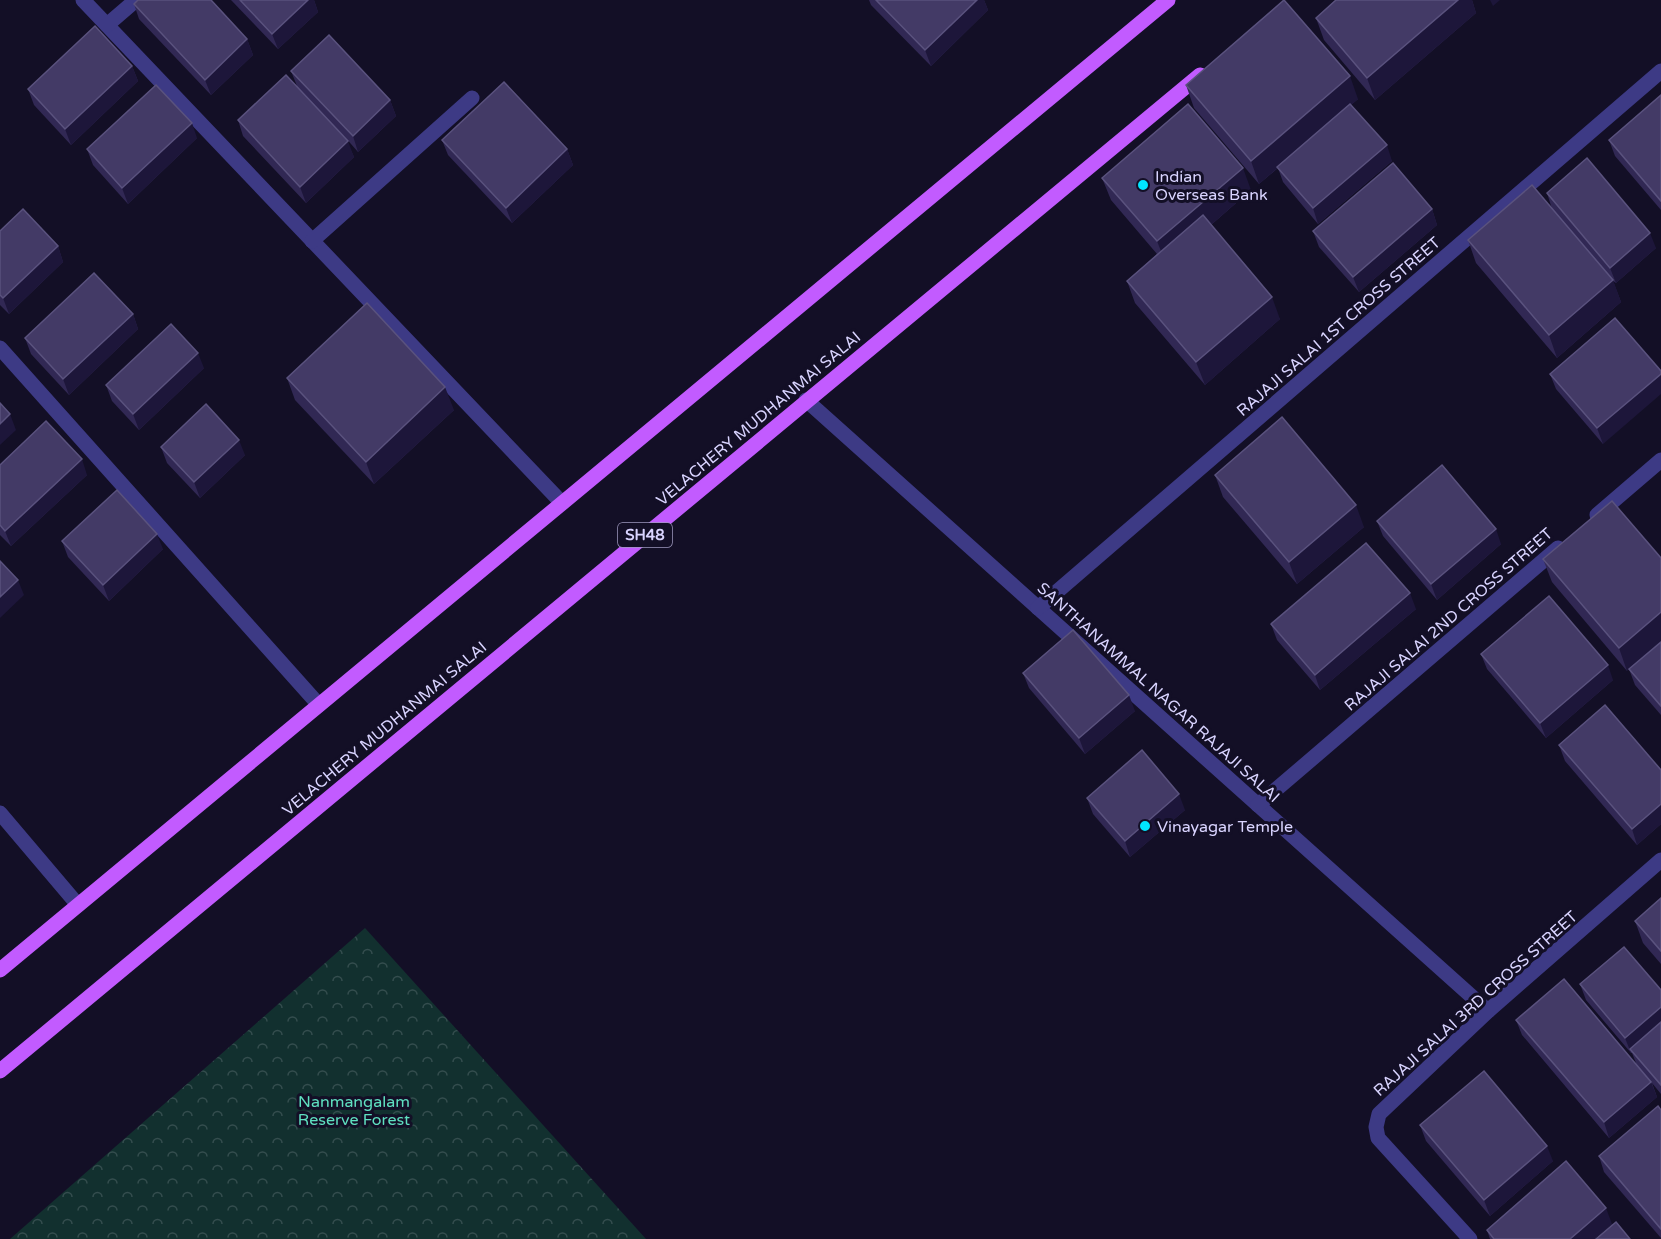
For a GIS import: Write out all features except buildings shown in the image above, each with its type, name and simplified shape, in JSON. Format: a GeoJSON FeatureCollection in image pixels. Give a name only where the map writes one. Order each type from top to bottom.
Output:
{"type":"FeatureCollection","features":[{"type":"Feature","properties":{"kind":"main road"},"geometry":{"type":"LineString","coordinates":[[0,970],[1168,0]]}},
{"type":"Feature","properties":{"kind":"main road","name":"VELACHERY MUDHANMAI SALAI"},"geometry":{"type":"LineString","coordinates":[[0,1071],[1208,68]]}},
{"type":"Feature","properties":{"kind":"street"},"geometry":{"type":"LineString","coordinates":[[83,0],[562,504]]}},
{"type":"Feature","properties":{"kind":"street"},"geometry":{"type":"LineString","coordinates":[[107,25],[136,0]]}},
{"type":"Feature","properties":{"kind":"street","name":"RAJAJI SALAI 1ST CROSS STREET"},"geometry":{"type":"LineString","coordinates":[[1038,608],[1661,71]]}},
{"type":"Feature","properties":{"kind":"street"},"geometry":{"type":"LineString","coordinates":[[312,241],[472,98]]}},
{"type":"Feature","properties":{"kind":"street"},"geometry":{"type":"LineString","coordinates":[[0,348],[319,705]]}},
{"type":"Feature","properties":{"kind":"street","name":"SANTHANAMMAL NAGAR RAJAJI SALAI"},"geometry":{"type":"LineString","coordinates":[[806,400],[1488,1011]]}},
{"type":"Feature","properties":{"kind":"street"},"geometry":{"type":"LineString","coordinates":[[1589,522],[1661,460]]}},
{"type":"Feature","properties":{"kind":"street","name":"RAJAJI SALAI 2ND CROSS STREET"},"geometry":{"type":"LineString","coordinates":[[1258,805],[1571,537]]}},
{"type":"Feature","properties":{"kind":"street"},"geometry":{"type":"LineString","coordinates":[[0,813],[78,905]]}},
{"type":"Feature","properties":{"kind":"street","name":"RAJAJI SALAI 3RD CROSS STREET"},"geometry":{"type":"LineString","coordinates":[[1470,1239],[1378,1138],[1376,1127],[1379,1114],[1488,1011],[1661,860]]}},
{"type":"Feature","properties":{"kind":"green space","name":"Nanmangalam Reserve Forest"},"geometry":{"type":"Polygon","coordinates":[[[365,928],[646,1239],[10,1239],[365,928]]]}},
{"type":"Feature","properties":{"kind":"place","name":"Indian Overseas Bank"},"geometry":{"type":"Point","coordinates":[1143,185]}},
{"type":"Feature","properties":{"kind":"place","name":"Vinayagar Temple"},"geometry":{"type":"Point","coordinates":[1145,826]}}]}
